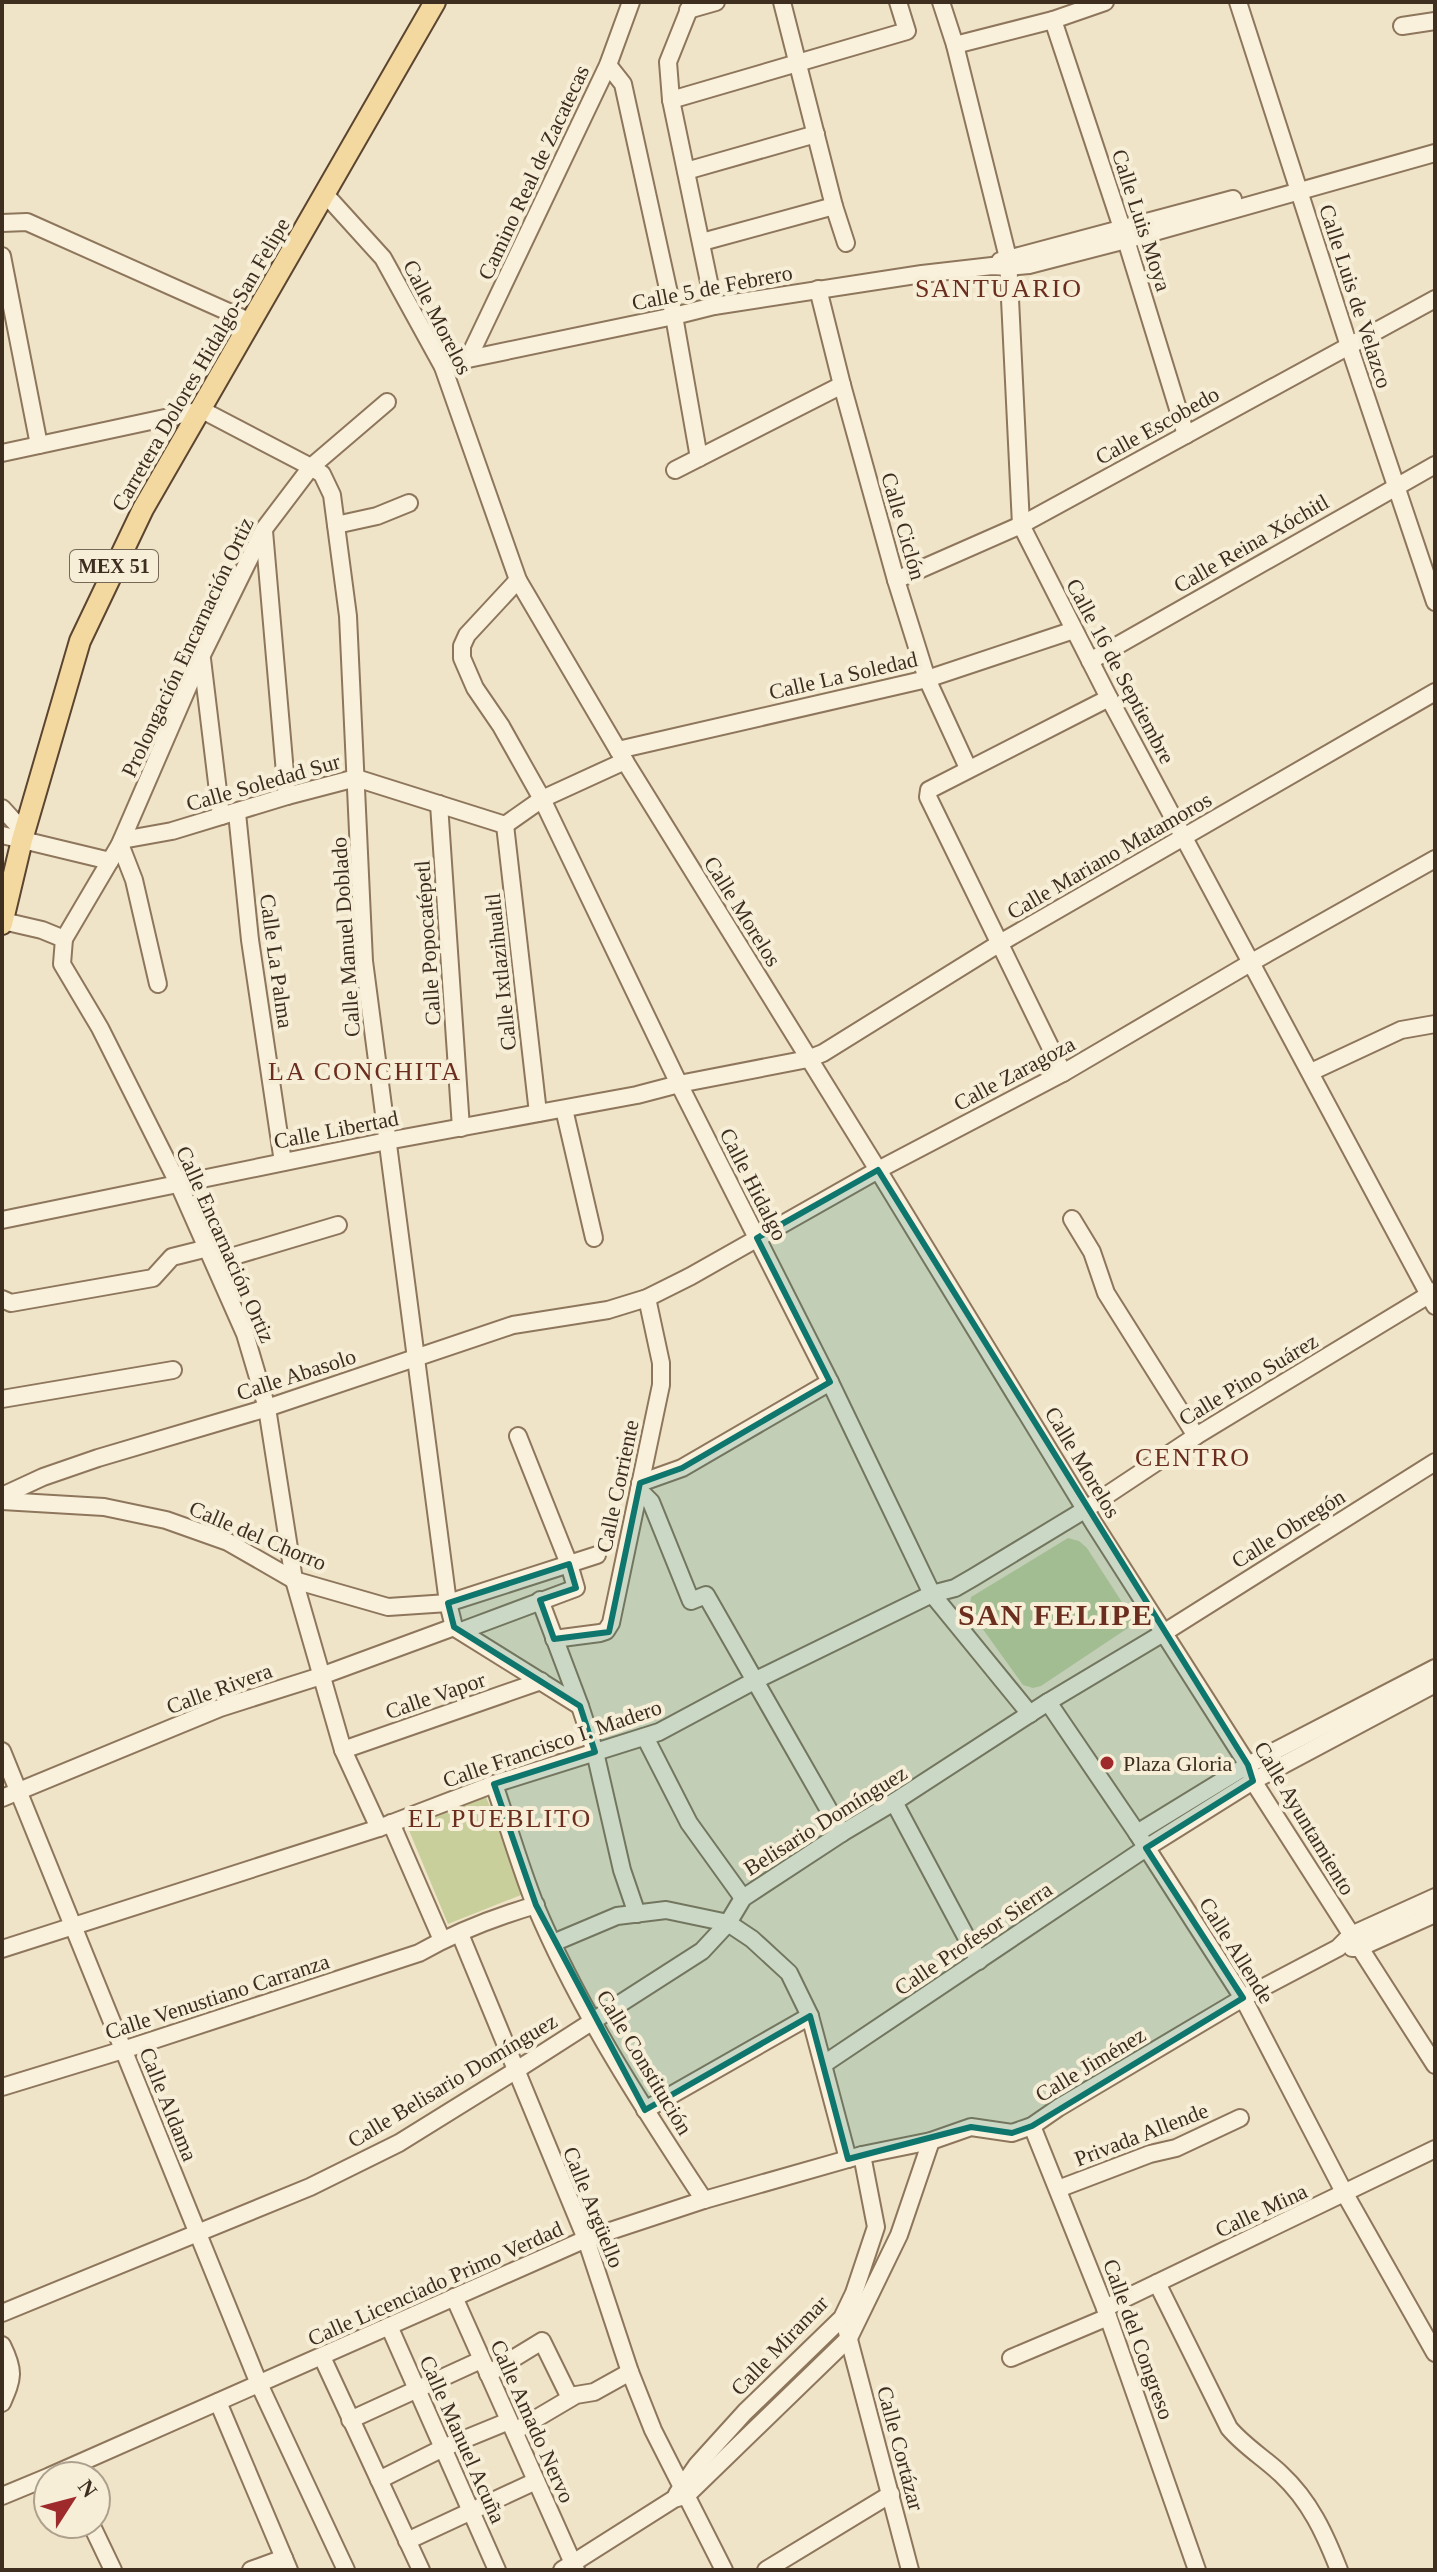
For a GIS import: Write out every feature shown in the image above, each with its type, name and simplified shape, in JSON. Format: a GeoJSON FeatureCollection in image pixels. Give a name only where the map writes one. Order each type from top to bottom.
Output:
{"type":"FeatureCollection","features":[{"type":"Feature","properties":{"kind":"main road","name":"MEX 51"},"geometry":{"type":"LineString","coordinates":[[325,194],[435,2]]}},
{"type":"Feature","properties":{"kind":"main road","name":"Carretera Dolores Hidalgo-San Felipe"},"geometry":{"type":"LineString","coordinates":[[2,923],[16,836],[80,641],[143,509],[325,194]]}},
{"type":"Feature","properties":{"kind":"street","name":"Camino Real de Zacatecas"},"geometry":{"type":"LineString","coordinates":[[468,359],[608,65],[631,2]]}},
{"type":"Feature","properties":{"kind":"street"},"geometry":{"type":"LineString","coordinates":[[714,306],[671,100],[668,62],[690,6],[716,2]]}},
{"type":"Feature","properties":{"kind":"street"},"geometry":{"type":"LineString","coordinates":[[782,2],[846,243]]}},
{"type":"Feature","properties":{"kind":"street"},"geometry":{"type":"LineString","coordinates":[[671,100],[907,31],[898,2]]}},
{"type":"Feature","properties":{"kind":"street","name":"Calle 16 de Septiembre"},"geometry":{"type":"LineString","coordinates":[[941,2],[955,45],[1008,262],[1021,525],[1109,698],[1433,1297]]}},
{"type":"Feature","properties":{"kind":"street"},"geometry":{"type":"LineString","coordinates":[[955,45],[1053,20],[1070,8],[1105,2]]}},
{"type":"Feature","properties":{"kind":"street","name":"Calle Luis de Velazco"},"geometry":{"type":"LineString","coordinates":[[1238,2],[1435,602]]}},
{"type":"Feature","properties":{"kind":"street","name":"Calle Luis Moya"},"geometry":{"type":"LineString","coordinates":[[1053,20],[1186,435]]}},
{"type":"Feature","properties":{"kind":"street"},"geometry":{"type":"LineString","coordinates":[[1402,26],[1435,21]]}},
{"type":"Feature","properties":{"kind":"street"},"geometry":{"type":"LineString","coordinates":[[608,65],[623,84],[674,316],[699,458]]}},
{"type":"Feature","properties":{"kind":"street"},"geometry":{"type":"LineString","coordinates":[[686,171],[816,134]]}},
{"type":"Feature","properties":{"kind":"street","name":"Calle 5 de Febrero"},"geometry":{"type":"LineString","coordinates":[[443,367],[714,306],[1008,262],[1029,265],[1124,234],[1392,160],[1435,143]]}},
{"type":"Feature","properties":{"kind":"street","name":"Calle 5 de Febrero"},"geometry":{"type":"LineString","coordinates":[[1392,160],[1435,153]]}},
{"type":"Feature","properties":{"kind":"street","name":"Calle Morelos"},"geometry":{"type":"LineString","coordinates":[[325,194],[383,258],[443,367],[518,580],[808,1059],[1165,1632]]}},
{"type":"Feature","properties":{"kind":"street"},"geometry":{"type":"LineString","coordinates":[[702,242],[834,206]]}},
{"type":"Feature","properties":{"kind":"street"},"geometry":{"type":"LineString","coordinates":[[2,223],[27,222],[251,322]]}},
{"type":"Feature","properties":{"kind":"street"},"geometry":{"type":"LineString","coordinates":[[2,256],[39,445]]}},
{"type":"Feature","properties":{"kind":"street","name":"Calle Ciclón"},"geometry":{"type":"LineString","coordinates":[[818,289],[896,580],[927,679],[968,768]]}},
{"type":"Feature","properties":{"kind":"street","name":"Calle Escobedo"},"geometry":{"type":"LineString","coordinates":[[896,580],[1021,525],[1435,299]]}},
{"type":"Feature","properties":{"kind":"street"},"geometry":{"type":"LineString","coordinates":[[675,470],[842,385]]}},
{"type":"Feature","properties":{"kind":"street","name":"Prolongación Encarnación Ortiz"},"geometry":{"type":"LineString","coordinates":[[64,939],[121,842],[201,657],[264,529],[311,467],[387,402]]}},
{"type":"Feature","properties":{"kind":"street"},"geometry":{"type":"LineString","coordinates":[[2,453],[202,410]]}},
{"type":"Feature","properties":{"kind":"street","name":"Calle Manuel Doblado"},"geometry":{"type":"LineString","coordinates":[[202,410],[322,474],[332,495],[348,616],[364,961],[448,1603],[458,1629]]}},
{"type":"Feature","properties":{"kind":"street","name":"Calle Reina Xóchitl"},"geometry":{"type":"LineString","coordinates":[[1090,661],[1435,465]]}},
{"type":"Feature","properties":{"kind":"street"},"geometry":{"type":"LineString","coordinates":[[336,525],[377,516],[409,503]]}},
{"type":"Feature","properties":{"kind":"street"},"geometry":{"type":"LineString","coordinates":[[264,529],[287,796]]}},
{"type":"Feature","properties":{"kind":"street","name":"Calle Hidalgo"},"geometry":{"type":"LineString","coordinates":[[518,580],[467,635],[462,646],[462,658],[482,700],[501,726],[540,801],[830,1382],[932,1594],[1030,1714]]}},
{"type":"Feature","properties":{"kind":"street","name":"Calle La Soledad"},"geometry":{"type":"LineString","coordinates":[[507,823],[622,756],[927,679],[1074,630]]}},
{"type":"Feature","properties":{"kind":"street","name":"Calle La Palma"},"geometry":{"type":"LineString","coordinates":[[201,657],[250,940],[283,1162]]}},
{"type":"Feature","properties":{"kind":"street","name":"Calle Mariano Matamoros"},"geometry":{"type":"LineString","coordinates":[[679,1084],[808,1059],[823,1053],[1000,943],[1435,692]]}},
{"type":"Feature","properties":{"kind":"street"},"geometry":{"type":"LineString","coordinates":[[1063,1073],[928,797],[929,790],[968,768],[1109,698]]}},
{"type":"Feature","properties":{"kind":"street","name":"Calle Soledad Sur"},"geometry":{"type":"LineString","coordinates":[[121,842],[172,831],[356,778],[507,823]]}},
{"type":"Feature","properties":{"kind":"street","name":"Calle Popocatépetl"},"geometry":{"type":"LineString","coordinates":[[439,804],[461,1128]]}},
{"type":"Feature","properties":{"kind":"street"},"geometry":{"type":"LineString","coordinates":[[2,808],[16,836],[110,861]]}},
{"type":"Feature","properties":{"kind":"street","name":"Calle Ixtlazihualtl"},"geometry":{"type":"LineString","coordinates":[[507,823],[538,1113]]}},
{"type":"Feature","properties":{"kind":"street"},"geometry":{"type":"LineString","coordinates":[[121,842],[134,880],[158,984]]}},
{"type":"Feature","properties":{"kind":"street","name":"Calle Zaragoza"},"geometry":{"type":"LineString","coordinates":[[608,1310],[643,1299],[1063,1073],[1435,859]]}},
{"type":"Feature","properties":{"kind":"street"},"geometry":{"type":"LineString","coordinates":[[2,923],[42,930],[64,939]]}},
{"type":"Feature","properties":{"kind":"street","name":"Calle Encarnación Ortiz"},"geometry":{"type":"LineString","coordinates":[[64,939],[62,964],[100,1028],[179,1185],[245,1334],[267,1408],[294,1580],[343,1750],[442,1940]]}},
{"type":"Feature","properties":{"kind":"street"},"geometry":{"type":"LineString","coordinates":[[1311,1072],[1401,1030],[1435,1024]]}},
{"type":"Feature","properties":{"kind":"street","name":"Calle Libertad"},"geometry":{"type":"LineString","coordinates":[[2,1220],[387,1141],[637,1095],[679,1084]]}},
{"type":"Feature","properties":{"kind":"street"},"geometry":{"type":"LineString","coordinates":[[565,1108],[594,1238]]}},
{"type":"Feature","properties":{"kind":"street"},"geometry":{"type":"LineString","coordinates":[[1072,1219],[1092,1252],[1106,1293],[1196,1436]]}},
{"type":"Feature","properties":{"kind":"street"},"geometry":{"type":"LineString","coordinates":[[2,1299],[11,1303],[153,1278],[172,1257],[211,1255],[338,1225]]}},
{"type":"Feature","properties":{"kind":"street","name":"Calle Pino Suárez"},"geometry":{"type":"LineString","coordinates":[[1086,1509],[1196,1436],[1433,1297]]}},
{"type":"Feature","properties":{"kind":"street","name":"Calle Corriente"},"geometry":{"type":"LineString","coordinates":[[554,1639],[600,1633],[606,1631],[611,1623],[661,1385],[661,1363],[643,1299]]}},
{"type":"Feature","properties":{"kind":"street","name":"Calle Abasolo"},"geometry":{"type":"LineString","coordinates":[[2,1499],[43,1477],[98,1458],[267,1408],[513,1325],[608,1310]]}},
{"type":"Feature","properties":{"kind":"street"},"geometry":{"type":"LineString","coordinates":[[2,1399],[173,1370]]}},
{"type":"Feature","properties":{"kind":"street"},"geometry":{"type":"LineString","coordinates":[[830,1382],[682,1468],[640,1487],[651,1502],[691,1601],[706,1595],[842,1833]]}},
{"type":"Feature","properties":{"kind":"street","name":"Calle Corriente"},"geometry":{"type":"LineString","coordinates":[[518,1436],[576,1588]]}},
{"type":"Feature","properties":{"kind":"street","name":"Calle Obregón"},"geometry":{"type":"LineString","coordinates":[[1165,1632],[1435,1462]]}},
{"type":"Feature","properties":{"kind":"street","name":"Calle del Chorro"},"geometry":{"type":"LineString","coordinates":[[2,1499],[104,1507],[166,1520],[228,1542],[294,1580],[388,1607],[448,1603],[597,1555]]}},
{"type":"Feature","properties":{"kind":"street","name":"Calle Francisco I. Madero"},"geometry":{"type":"LineString","coordinates":[[2,1949],[385,1826],[494,1784],[659,1732],[754,1681],[932,1594],[955,1588],[1086,1509]]}},
{"type":"Feature","properties":{"kind":"street","name":"Calle Rivera"},"geometry":{"type":"LineString","coordinates":[[2,1798],[220,1708],[576,1588]]}},
{"type":"Feature","properties":{"kind":"street"},"geometry":{"type":"LineString","coordinates":[[540,1600],[595,1752],[622,1870],[637,1914]]}},
{"type":"Feature","properties":{"kind":"street"},"geometry":{"type":"LineString","coordinates":[[458,1629],[580,1706]]}},
{"type":"Feature","properties":{"kind":"street"},"geometry":{"type":"LineString","coordinates":[[1048,1702],[1165,1632]]}},
{"type":"Feature","properties":{"kind":"street","name":"Calle Ayuntamiento"},"geometry":{"type":"LineString","coordinates":[[1165,1632],[1250,1773],[1435,2065]]}},
{"type":"Feature","properties":{"kind":"street"},"geometry":{"type":"LineString","coordinates":[[1390,1699],[1435,1668]]}},
{"type":"Feature","properties":{"kind":"street","name":"Calle Vapor"},"geometry":{"type":"LineString","coordinates":[[343,1750],[541,1681]]}},
{"type":"Feature","properties":{"kind":"street"},"geometry":{"type":"LineString","coordinates":[[1390,1699],[1435,1684]]}},
{"type":"Feature","properties":{"kind":"street","name":"Calle Profesor Sierra"},"geometry":{"type":"LineString","coordinates":[[824,2064],[979,1961],[1142,1840],[1250,1773],[1390,1699]]}},
{"type":"Feature","properties":{"kind":"street","name":"Belisario Domínguez"},"geometry":{"type":"LineString","coordinates":[[645,1737],[689,1823],[743,1898],[1048,1702]]}},
{"type":"Feature","properties":{"kind":"street","name":"Calle Allende"},"geometry":{"type":"LineString","coordinates":[[1048,1702],[1142,1840],[1243,1998],[1345,2194],[1435,2353]]}},
{"type":"Feature","properties":{"kind":"street","name":"Calle Aldama"},"geometry":{"type":"LineString","coordinates":[[2,1751],[259,2384],[346,2570]]}},
{"type":"Feature","properties":{"kind":"street","name":"Calle Constitución"},"geometry":{"type":"LineString","coordinates":[[494,1784],[536,1905],[553,1943],[645,2110],[704,2200]]}},
{"type":"Feature","properties":{"kind":"street"},"geometry":{"type":"LineString","coordinates":[[894,1802],[979,1961]]}},
{"type":"Feature","properties":{"kind":"street","name":"Calle Jiménez"},"geometry":{"type":"LineString","coordinates":[[1355,1941],[1435,1897]]}},
{"type":"Feature","properties":{"kind":"street","name":"Calle Belisario Domínguez"},"geometry":{"type":"LineString","coordinates":[[2,2313],[310,2187],[399,2143],[702,1951],[728,1923],[743,1898]]}},
{"type":"Feature","properties":{"kind":"street","name":"Calle Venustiano Carranza"},"geometry":{"type":"LineString","coordinates":[[2,2087],[419,1953],[495,1917],[536,1905]]}},
{"type":"Feature","properties":{"kind":"street"},"geometry":{"type":"LineString","coordinates":[[553,1943],[617,1916],[666,1910],[728,1923]]}},
{"type":"Feature","properties":{"kind":"street","name":"Calle Jiménez"},"geometry":{"type":"LineString","coordinates":[[855,2157],[931,2141],[971,2127],[1012,2133],[1032,2126],[1243,1998],[1338,1948],[1435,1914]]}},
{"type":"Feature","properties":{"kind":"street","name":"Calle Miramar"},"geometry":{"type":"LineString","coordinates":[[681,2493],[745,2412],[842,2318],[854,2293],[876,2227],[810,2016],[789,1973],[752,1939],[728,1923]]}},
{"type":"Feature","properties":{"kind":"street","name":"Calle Argüello"},"geometry":{"type":"LineString","coordinates":[[460,1934],[586,2239],[630,2372],[653,2430],[681,2493],[724,2570]]}},
{"type":"Feature","properties":{"kind":"street"},"geometry":{"type":"LineString","coordinates":[[645,2110],[810,2016]]}},
{"type":"Feature","properties":{"kind":"street","name":"Privada Allende"},"geometry":{"type":"LineString","coordinates":[[1058,2189],[1150,2154],[1176,2148],[1240,2118]]}},
{"type":"Feature","properties":{"kind":"street","name":"Calle del Congreso"},"geometry":{"type":"LineString","coordinates":[[1032,2126],[1106,2312],[1197,2570]]}},
{"type":"Feature","properties":{"kind":"street"},"geometry":{"type":"LineString","coordinates":[[849,2338],[899,2235],[931,2141]]}},
{"type":"Feature","properties":{"kind":"street","name":"Calle Mina"},"geometry":{"type":"LineString","coordinates":[[1011,2358],[1106,2312],[1157,2283],[1435,2149]]}},
{"type":"Feature","properties":{"kind":"street","name":"Calle Licenciado Primo Verdad"},"geometry":{"type":"LineString","coordinates":[[91,2460],[586,2239],[704,2200],[855,2157]]}},
{"type":"Feature","properties":{"kind":"street"},"geometry":{"type":"LineString","coordinates":[[1157,2283],[1229,2428],[1281,2474],[1304,2500],[1320,2524],[1339,2570]]}},
{"type":"Feature","properties":{"kind":"street","name":"Calle Amado Nervo"},"geometry":{"type":"LineString","coordinates":[[454,2297],[536,2481],[570,2568]]}},
{"type":"Feature","properties":{"kind":"street","name":"Calle Cortázar"},"geometry":{"type":"LineString","coordinates":[[842,2318],[910,2570]]}},
{"type":"Feature","properties":{"kind":"street","name":"Calle Manuel Acuña"},"geometry":{"type":"LineString","coordinates":[[389,2326],[497,2570]]}},
{"type":"Feature","properties":{"kind":"street","name":"Calle Miramar"},"geometry":{"type":"LineString","coordinates":[[570,2568],[681,2493],[849,2338]]}},
{"type":"Feature","properties":{"kind":"street"},"geometry":{"type":"LineString","coordinates":[[350,2420],[417,2389],[484,2367],[542,2341],[570,2398]]}},
{"type":"Feature","properties":{"kind":"street"},"geometry":{"type":"LineString","coordinates":[[2,2345],[12,2371],[2,2403]]}},
{"type":"Feature","properties":{"kind":"street"},"geometry":{"type":"LineString","coordinates":[[322,2357],[421,2570]]}},
{"type":"Feature","properties":{"kind":"street"},"geometry":{"type":"LineString","coordinates":[[379,2480],[443,2448],[512,2426],[576,2395],[594,2392],[630,2372]]}},
{"type":"Feature","properties":{"kind":"street"},"geometry":{"type":"LineString","coordinates":[[218,2402],[287,2564],[251,2570]]}},
{"type":"Feature","properties":{"kind":"street"},"geometry":{"type":"LineString","coordinates":[[407,2541],[536,2481]]}},
{"type":"Feature","properties":{"kind":"street","name":"Calle Licenciado Primo Verdad"},"geometry":{"type":"LineString","coordinates":[[2,2496],[32,2485]]}},
{"type":"Feature","properties":{"kind":"street"},"geometry":{"type":"LineString","coordinates":[[766,2570],[891,2494]]}},
{"type":"Feature","properties":{"kind":"street"},"geometry":{"type":"LineString","coordinates":[[99,2540],[113,2570]]}},
{"type":"Feature","properties":{"kind":"highlighted area"},"geometry":{"type":"Polygon","coordinates":[[[878,1170],[1248,1765],[1253,1781],[1146,1848],[1243,1998],[1032,2126],[1012,2133],[971,2127],[848,2159],[810,2016],[645,2110],[536,1905],[494,1784],[595,1752],[580,1706],[454,1627],[448,1603],[569,1564],[576,1588],[540,1600],[554,1639],[609,1632],[640,1483],[682,1468],[830,1382],[757,1238],[878,1170]]]}},
{"type":"Feature","properties":{"kind":"green space"},"geometry":{"type":"Polygon","coordinates":[[[1068,1538],[1079,1541],[1087,1548],[1131,1616],[1131,1623],[1041,1686],[1033,1688],[1023,1685],[969,1610],[971,1597],[1068,1538]]]}},
{"type":"Feature","properties":{"kind":"green space"},"geometry":{"type":"Polygon","coordinates":[[[486,1797],[526,1893],[448,1924],[408,1828],[486,1797]]]}},
{"type":"Feature","properties":{"kind":"place","name":"Plaza Gloria"},"geometry":{"type":"Point","coordinates":[1107,1763]}},
{"type":"Feature","properties":{"kind":"district","name":"SANTUARIO"},"geometry":{"type":"Point","coordinates":[999,288]}},
{"type":"Feature","properties":{"kind":"district","name":"LA CONCHITA"},"geometry":{"type":"Point","coordinates":[365,1071]}},
{"type":"Feature","properties":{"kind":"district","name":"CENTRO"},"geometry":{"type":"Point","coordinates":[1193,1457]}},
{"type":"Feature","properties":{"kind":"district","name":"SAN FELIPE"},"geometry":{"type":"Point","coordinates":[1056,1615]}},
{"type":"Feature","properties":{"kind":"district","name":"EL PUEBLITO"},"geometry":{"type":"Point","coordinates":[500,1818]}}]}
